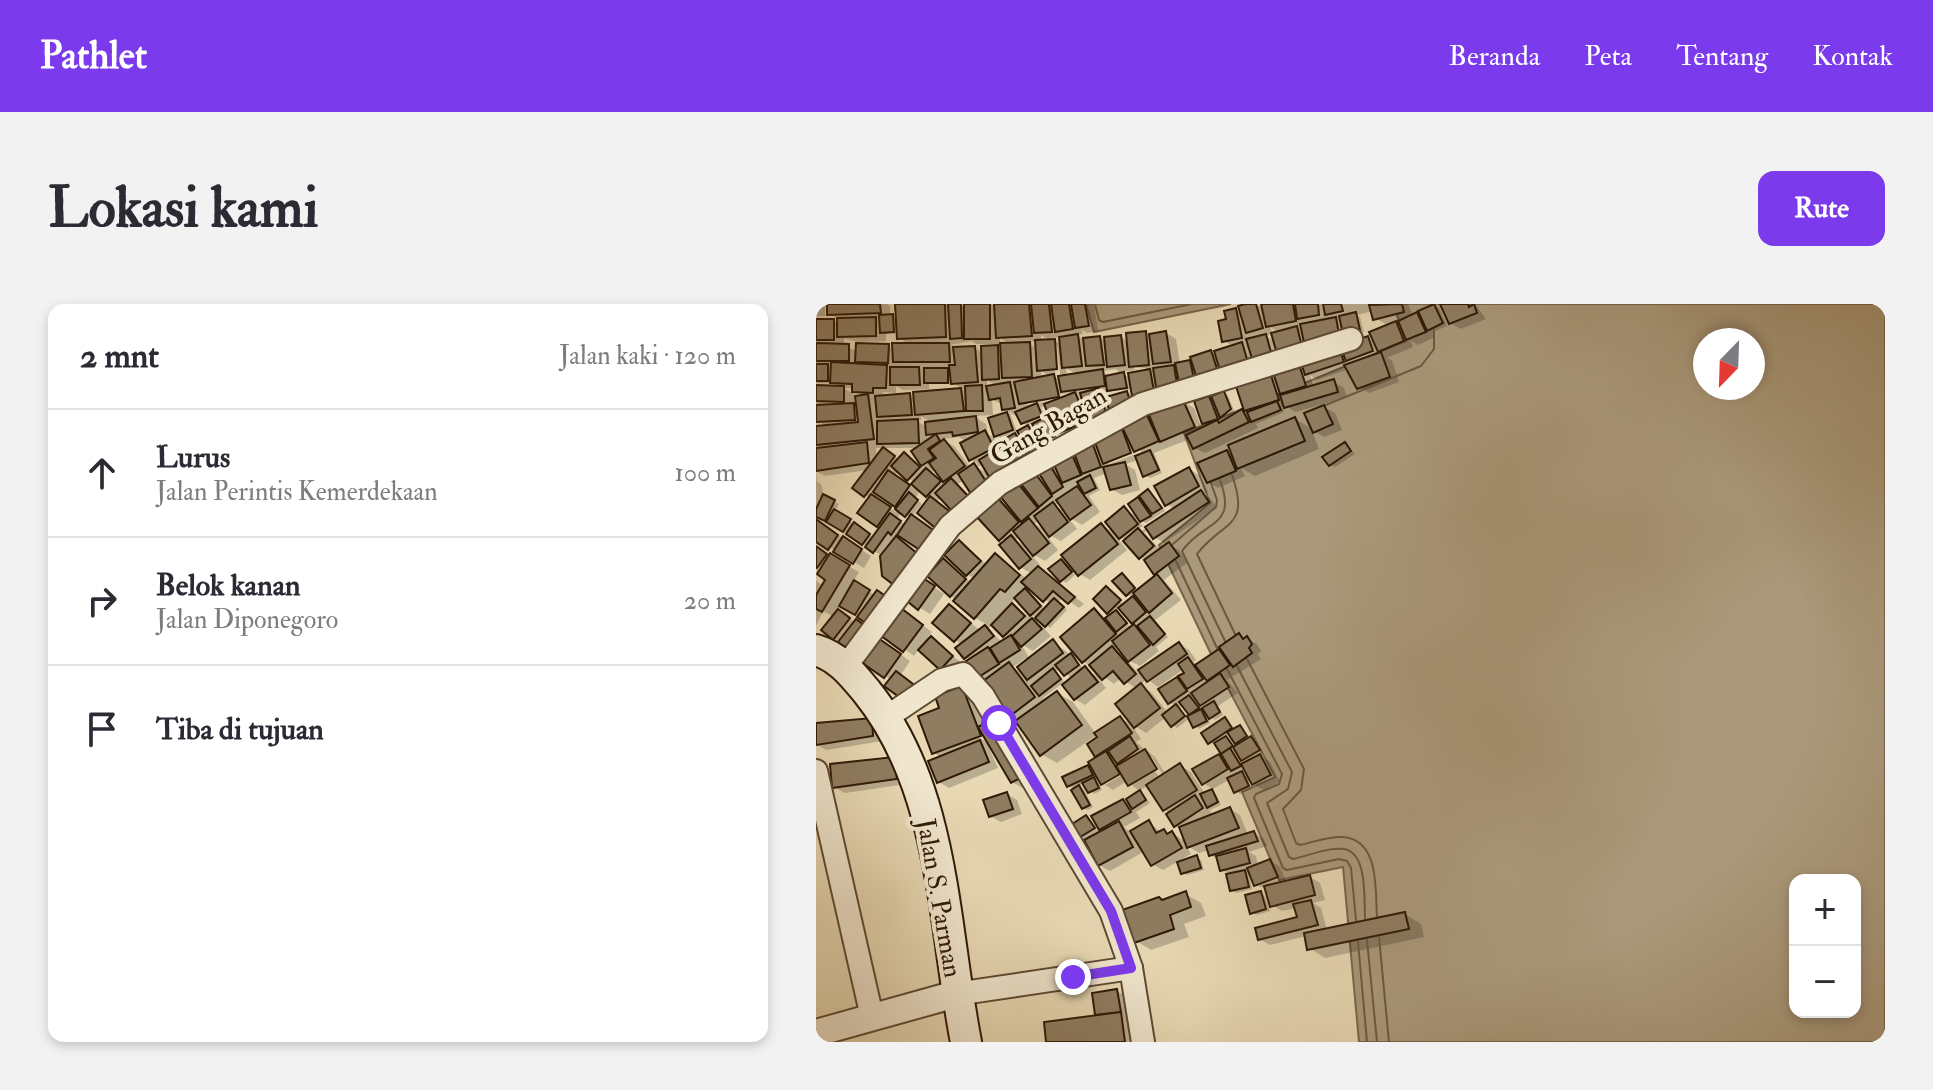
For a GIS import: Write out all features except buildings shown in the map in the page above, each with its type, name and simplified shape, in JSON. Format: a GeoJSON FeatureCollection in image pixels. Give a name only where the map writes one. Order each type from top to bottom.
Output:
{"type":"FeatureCollection","features":[{"type":"Feature","properties":{"kind":"main road","name":"Jalan S. Parman"},"geometry":{"type":"LineString","coordinates":[[816,650],[827,653],[846,666],[887,717],[912,772],[932,833],[966,1042]]}},
{"type":"Feature","properties":{"kind":"street","name":"Gang Bagan"},"geometry":{"type":"LineString","coordinates":[[846,666],[950,526],[1000,483],[1143,404],[1351,339]]}},
{"type":"Feature","properties":{"kind":"street"},"geometry":{"type":"LineString","coordinates":[[887,717],[942,680],[963,674],[983,696],[1111,911],[1131,968],[1143,1042]]}},
{"type":"Feature","properties":{"kind":"street"},"geometry":{"type":"LineString","coordinates":[[816,771],[872,1017]]}},
{"type":"Feature","properties":{"kind":"street"},"geometry":{"type":"LineString","coordinates":[[816,1033],[956,994],[1131,968]]}},
{"type":"Feature","properties":{"kind":"water"},"geometry":{"type":"Polygon","coordinates":[[[1086,304],[1231,304],[1094,332],[1086,304]]]}},
{"type":"Feature","properties":{"kind":"water"},"geometry":{"type":"Polygon","coordinates":[[[1393,304],[1885,304],[1885,1042],[1359,1042],[1343,867],[1279,880],[1242,792],[1275,777],[1220,673],[1159,545],[1210,503],[1184,433],[1406,341],[1393,304]]]}},
{"type":"Feature","properties":{"kind":"route"},"geometry":{"type":"LineString","coordinates":[[999,723],[1111,911],[1131,968],[1073,977]]}}]}
